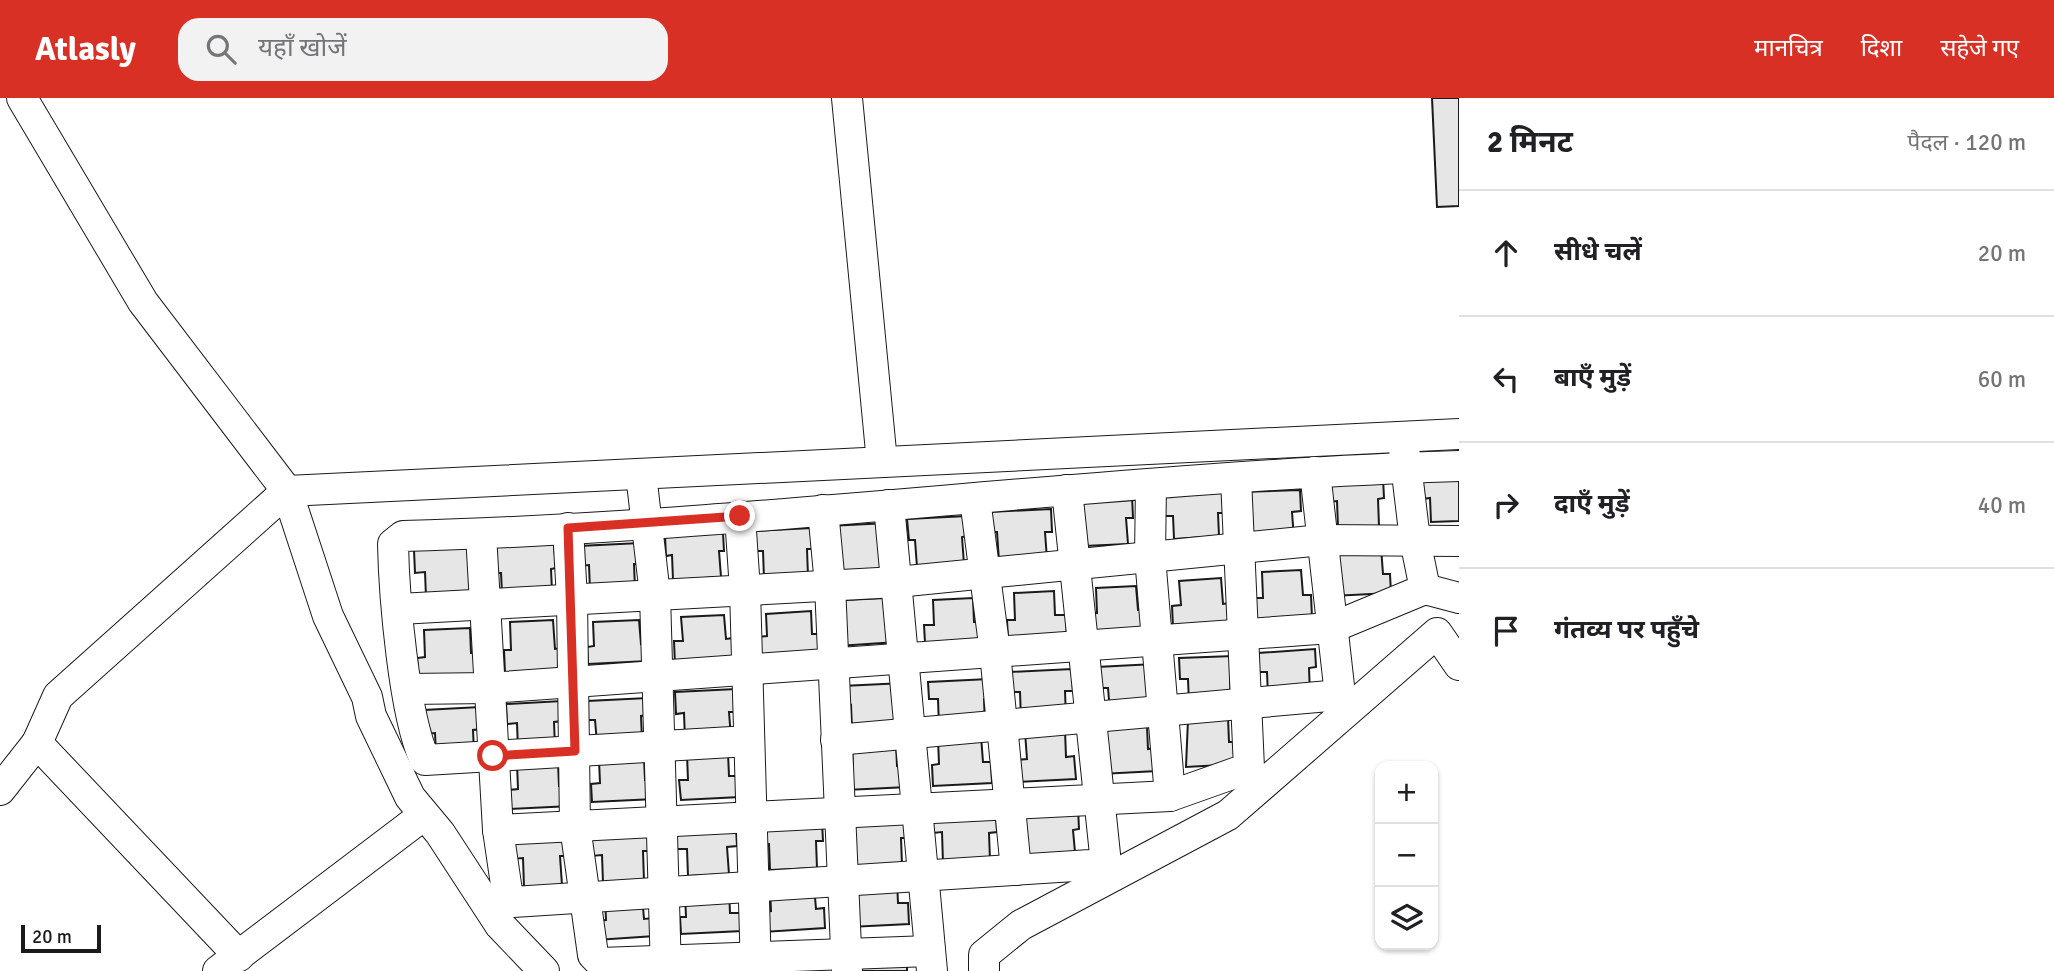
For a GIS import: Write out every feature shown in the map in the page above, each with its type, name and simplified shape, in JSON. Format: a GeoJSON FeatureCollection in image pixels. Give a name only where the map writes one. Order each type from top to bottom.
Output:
{"type":"FeatureCollection","features":[{"type":"Feature","properties":{"kind":"street"},"geometry":{"type":"LineString","coordinates":[[22,98],[143,302],[287,491],[328,616],[410,797],[500,925],[544,971]]}},
{"type":"Feature","properties":{"kind":"street"},"geometry":{"type":"LineString","coordinates":[[847,98],[882,462]]}},
{"type":"Feature","properties":{"kind":"street"},"geometry":{"type":"LineString","coordinates":[[0,790],[37,743],[58,696],[287,491],[1459,434]]}},
{"type":"Feature","properties":{"kind":"street"},"geometry":{"type":"LineString","coordinates":[[1404,437],[1405,468],[1425,589]]}},
{"type":"Feature","properties":{"kind":"street"},"geometry":{"type":"LineString","coordinates":[[749,741],[425,760],[418,746],[408,689],[393,544],[403,537],[647,523],[1315,471],[1459,466]]}},
{"type":"Feature","properties":{"kind":"street"},"geometry":{"type":"LineString","coordinates":[[836,740],[1340,695],[1315,471]]}},
{"type":"Feature","properties":{"kind":"street"},"geometry":{"type":"LineString","coordinates":[[642,474],[655,595],[666,965]]}},
{"type":"Feature","properties":{"kind":"street"},"geometry":{"type":"LineString","coordinates":[[498,830],[1170,796],[1249,768],[1236,478]]}},
{"type":"Feature","properties":{"kind":"street"},"geometry":{"type":"LineString","coordinates":[[1151,484],[1150,557],[1170,796]]}},
{"type":"Feature","properties":{"kind":"street"},"geometry":{"type":"LineString","coordinates":[[481,534],[498,830],[508,898],[513,902],[1106,864],[1067,490]]}},
{"type":"Feature","properties":{"kind":"street"},"geometry":{"type":"LineString","coordinates":[[975,499],[995,652],[1016,870]]}},
{"type":"Feature","properties":{"kind":"street"},"geometry":{"type":"LineString","coordinates":[[568,528],[572,600],[575,826],[593,955],[601,962],[666,965],[931,961],[889,505]]}},
{"type":"Feature","properties":{"kind":"street"},"geometry":{"type":"LineString","coordinates":[[823,510],[830,585],[846,964]]}},
{"type":"Feature","properties":{"kind":"street"},"geometry":{"type":"LineString","coordinates":[[740,516],[745,590],[756,964]]}},
{"type":"Feature","properties":{"kind":"street"},"geometry":{"type":"LineString","coordinates":[[398,609],[897,582],[1075,567],[1322,540],[1459,541]]}},
{"type":"Feature","properties":{"kind":"street"},"geometry":{"type":"LineString","coordinates":[[408,689],[489,688],[1331,628],[1425,589],[1459,598]]}},
{"type":"Feature","properties":{"kind":"street"},"geometry":{"type":"LineString","coordinates":[[984,971],[984,955],[1021,925],[1228,815],[1437,633],[1459,665]]}},
{"type":"Feature","properties":{"kind":"street"},"geometry":{"type":"LineString","coordinates":[[37,743],[228,964],[424,815]]}},
{"type":"Feature","properties":{"kind":"building"},"geometry":{"type":"Polygon","coordinates":[[[1432,98],[1459,98],[1459,206],[1437,207],[1432,98]]]}},
{"type":"Feature","properties":{"kind":"building"},"geometry":{"type":"Polygon","coordinates":[[[1459,475],[1459,521],[1431,522],[1430,498],[1423,499],[1422,477],[1459,475]]]}},
{"type":"Feature","properties":{"kind":"building"},"geometry":{"type":"Polygon","coordinates":[[[1383,478],[1384,498],[1378,499],[1379,526],[1338,528],[1337,501],[1328,502],[1326,480],[1383,478]]]}},
{"type":"Feature","properties":{"kind":"building"},"geometry":{"type":"Polygon","coordinates":[[[1300,490],[1301,511],[1292,512],[1294,539],[1252,542],[1241,492],[1300,490]]]}},
{"type":"Feature","properties":{"kind":"building"},"geometry":{"type":"Polygon","coordinates":[[[1224,492],[1225,513],[1218,513],[1219,536],[1174,539],[1173,516],[1165,516],[1164,495],[1224,492]]]}},
{"type":"Feature","properties":{"kind":"building"},"geometry":{"type":"Polygon","coordinates":[[[1132,495],[1133,518],[1126,518],[1128,544],[1084,546],[1074,498],[1132,495]]]}},
{"type":"Feature","properties":{"kind":"building"},"geometry":{"type":"Polygon","coordinates":[[[1051,509],[1052,532],[1045,532],[1047,559],[999,561],[997,532],[990,532],[989,512],[1051,509]]]}},
{"type":"Feature","properties":{"kind":"building"},"geometry":{"type":"Polygon","coordinates":[[[967,516],[968,536],[962,537],[964,564],[917,567],[915,540],[909,540],[907,519],[967,516]]]}},
{"type":"Feature","properties":{"kind":"building"},"geometry":{"type":"Polygon","coordinates":[[[888,523],[886,571],[839,574],[828,526],[888,523]]]}},
{"type":"Feature","properties":{"kind":"building"},"geometry":{"type":"Polygon","coordinates":[[[812,528],[813,549],[807,549],[808,576],[764,579],[763,551],[754,551],[753,531],[812,528]]]}},
{"type":"Feature","properties":{"kind":"building"},"geometry":{"type":"Polygon","coordinates":[[[723,533],[724,551],[719,551],[721,577],[673,580],[672,555],[666,556],[665,536],[723,533]]]}},
{"type":"Feature","properties":{"kind":"building"},"geometry":{"type":"Polygon","coordinates":[[[640,543],[641,564],[634,564],[635,588],[590,590],[589,565],[580,566],[579,546],[640,543]]]}},
{"type":"Feature","properties":{"kind":"building"},"geometry":{"type":"Polygon","coordinates":[[[554,544],[556,568],[551,569],[552,591],[502,594],[501,573],[493,573],[491,547],[554,544]]]}},
{"type":"Feature","properties":{"kind":"building"},"geometry":{"type":"Polygon","coordinates":[[[475,547],[473,594],[426,597],[425,572],[415,573],[414,550],[475,547]]]}},
{"type":"Feature","properties":{"kind":"building"},"geometry":{"type":"Polygon","coordinates":[[[1381,547],[1383,574],[1390,574],[1391,593],[1332,596],[1337,549],[1381,547]]]}},
{"type":"Feature","properties":{"kind":"building"},"geometry":{"type":"Polygon","coordinates":[[[1301,570],[1303,595],[1311,595],[1312,618],[1256,621],[1255,598],[1263,598],[1262,572],[1301,570]]]}},
{"type":"Feature","properties":{"kind":"building"},"geometry":{"type":"Polygon","coordinates":[[[1221,578],[1223,604],[1231,603],[1232,624],[1173,627],[1172,606],[1181,605],[1179,581],[1221,578]]]}},
{"type":"Feature","properties":{"kind":"building"},"geometry":{"type":"Polygon","coordinates":[[[1136,586],[1138,610],[1150,609],[1151,631],[1090,634],[1089,613],[1097,613],[1096,588],[1136,586]]]}},
{"type":"Feature","properties":{"kind":"building"},"geometry":{"type":"Polygon","coordinates":[[[1054,591],[1055,615],[1066,615],[1067,636],[1008,639],[1007,620],[1015,620],[1014,593],[1054,591]]]}},
{"type":"Feature","properties":{"kind":"building"},"geometry":{"type":"Polygon","coordinates":[[[885,598],[897,642],[838,646],[845,600],[885,598]]]}},
{"type":"Feature","properties":{"kind":"building"},"geometry":{"type":"Polygon","coordinates":[[[973,598],[974,622],[984,622],[985,640],[925,643],[924,625],[934,625],[933,600],[973,598]]]}},
{"type":"Feature","properties":{"kind":"building"},"geometry":{"type":"Polygon","coordinates":[[[811,611],[812,634],[819,634],[821,655],[759,659],[758,637],[767,636],[766,614],[811,611]]]}},
{"type":"Feature","properties":{"kind":"building"},"geometry":{"type":"Polygon","coordinates":[[[724,615],[726,639],[734,638],[735,661],[675,665],[674,641],[683,641],[681,617],[724,615]]]}},
{"type":"Feature","properties":{"kind":"building"},"geometry":{"type":"Polygon","coordinates":[[[553,620],[555,649],[564,648],[566,670],[505,673],[504,650],[511,650],[510,622],[553,620]]]}},
{"type":"Feature","properties":{"kind":"building"},"geometry":{"type":"Polygon","coordinates":[[[639,620],[641,644],[648,643],[649,661],[588,664],[587,647],[594,646],[593,622],[639,620]]]}},
{"type":"Feature","properties":{"kind":"building"},"geometry":{"type":"Polygon","coordinates":[[[470,628],[471,653],[479,653],[481,676],[419,680],[417,658],[425,657],[424,630],[470,628]]]}},
{"type":"Feature","properties":{"kind":"building"},"geometry":{"type":"Polygon","coordinates":[[[1315,649],[1316,667],[1309,668],[1310,694],[1268,696],[1267,672],[1259,672],[1258,653],[1315,649]]]}},
{"type":"Feature","properties":{"kind":"building"},"geometry":{"type":"Polygon","coordinates":[[[1234,656],[1235,676],[1230,677],[1231,702],[1189,704],[1188,679],[1180,679],[1179,658],[1234,656]]]}},
{"type":"Feature","properties":{"kind":"building"},"geometry":{"type":"Polygon","coordinates":[[[1154,664],[1150,710],[1110,712],[1108,688],[1099,688],[1097,667],[1154,664]]]}},
{"type":"Feature","properties":{"kind":"building"},"geometry":{"type":"Polygon","coordinates":[[[1072,669],[1073,691],[1065,691],[1066,717],[1021,719],[1020,692],[1011,692],[1010,672],[1072,669]]]}},
{"type":"Feature","properties":{"kind":"building"},"geometry":{"type":"Polygon","coordinates":[[[989,679],[990,698],[984,699],[985,725],[939,727],[938,699],[929,699],[928,682],[989,679]]]}},
{"type":"Feature","properties":{"kind":"building"},"geometry":{"type":"Polygon","coordinates":[[[904,683],[896,728],[852,730],[851,705],[843,706],[842,686],[904,683]]]}},
{"type":"Feature","properties":{"kind":"building"},"geometry":{"type":"Polygon","coordinates":[[[736,689],[737,712],[729,712],[731,738],[685,740],[684,713],[676,714],[675,692],[736,689]]]}},
{"type":"Feature","properties":{"kind":"building"},"geometry":{"type":"Polygon","coordinates":[[[648,698],[649,715],[641,716],[642,740],[597,743],[595,720],[588,720],[587,701],[648,698]]]}},
{"type":"Feature","properties":{"kind":"building"},"geometry":{"type":"Polygon","coordinates":[[[562,701],[563,721],[554,722],[555,747],[518,749],[517,723],[507,724],[506,704],[562,701]]]}},
{"type":"Feature","properties":{"kind":"building"},"geometry":{"type":"Polygon","coordinates":[[[480,707],[482,729],[473,730],[474,752],[436,755],[435,733],[425,734],[424,710],[480,707]]]}},
{"type":"Feature","properties":{"kind":"building"},"geometry":{"type":"Polygon","coordinates":[[[1228,717],[1229,742],[1238,742],[1239,764],[1186,767],[1188,719],[1228,717]]]}},
{"type":"Feature","properties":{"kind":"building"},"geometry":{"type":"Polygon","coordinates":[[[1147,726],[1148,749],[1156,748],[1157,771],[1101,774],[1107,728],[1147,726]]]}},
{"type":"Feature","properties":{"kind":"building"},"geometry":{"type":"Polygon","coordinates":[[[1065,730],[1066,757],[1074,756],[1076,779],[1017,782],[1016,760],[1027,759],[1025,732],[1065,730]]]}},
{"type":"Feature","properties":{"kind":"building"},"geometry":{"type":"Polygon","coordinates":[[[981,736],[983,762],[991,762],[992,783],[933,786],[932,765],[939,764],[938,739],[981,736]]]}},
{"type":"Feature","properties":{"kind":"building"},"geometry":{"type":"Polygon","coordinates":[[[896,743],[897,766],[907,766],[908,787],[846,790],[845,769],[853,768],[852,745],[896,743]]]}},
{"type":"Feature","properties":{"kind":"building"},"geometry":{"type":"Polygon","coordinates":[[[728,753],[729,776],[739,776],[740,797],[681,800],[679,780],[688,780],[687,755],[728,753]]]}},
{"type":"Feature","properties":{"kind":"building"},"geometry":{"type":"Polygon","coordinates":[[[644,758],[645,780],[654,780],[655,799],[592,802],[591,784],[600,783],[599,760],[644,758]]]}},
{"type":"Feature","properties":{"kind":"building"},"geometry":{"type":"Polygon","coordinates":[[[558,762],[559,786],[569,786],[571,806],[510,809],[509,790],[518,789],[517,764],[558,762]]]}},
{"type":"Feature","properties":{"kind":"building"},"geometry":{"type":"Polygon","coordinates":[[[1078,808],[1079,829],[1073,830],[1075,852],[1027,855],[1016,811],[1078,808]]]}},
{"type":"Feature","properties":{"kind":"building"},"geometry":{"type":"Polygon","coordinates":[[[996,813],[997,832],[989,833],[990,860],[943,863],[942,832],[933,833],[932,816],[996,813]]]}},
{"type":"Feature","properties":{"kind":"building"},"geometry":{"type":"Polygon","coordinates":[[[907,818],[908,838],[901,838],[902,865],[855,867],[844,821],[907,818]]]}},
{"type":"Feature","properties":{"kind":"building"},"geometry":{"type":"Polygon","coordinates":[[[822,822],[823,841],[816,841],[817,868],[770,870],[769,844],[760,845],[759,825],[822,822]]]}},
{"type":"Feature","properties":{"kind":"building"},"geometry":{"type":"Polygon","coordinates":[[[736,828],[737,846],[727,847],[729,874],[688,876],[687,849],[677,849],[676,831],[736,828]]]}},
{"type":"Feature","properties":{"kind":"building"},"geometry":{"type":"Polygon","coordinates":[[[652,835],[653,851],[643,851],[644,881],[603,883],[602,855],[591,856],[590,839],[652,835]]]}},
{"type":"Feature","properties":{"kind":"building"},"geometry":{"type":"Polygon","coordinates":[[[567,841],[568,856],[560,856],[562,885],[524,887],[523,858],[511,859],[510,843],[567,841]]]}},
{"type":"Feature","properties":{"kind":"building"},"geometry":{"type":"Polygon","coordinates":[[[897,880],[898,903],[908,903],[909,924],[850,927],[856,882],[897,880]]]}},
{"type":"Feature","properties":{"kind":"building"},"geometry":{"type":"Polygon","coordinates":[[[814,885],[816,909],[824,908],[825,928],[763,932],[762,912],[771,911],[770,888],[814,885]]]}},
{"type":"Feature","properties":{"kind":"building"},"geometry":{"type":"Polygon","coordinates":[[[729,890],[730,913],[740,913],[742,931],[681,934],[680,917],[686,917],[685,893],[729,890]]]}},
{"type":"Feature","properties":{"kind":"building"},"geometry":{"type":"Polygon","coordinates":[[[642,895],[644,919],[654,918],[655,936],[596,940],[595,921],[606,920],[605,897],[642,895]]]}},
{"type":"Feature","properties":{"kind":"building"},"geometry":{"type":"Polygon","coordinates":[[[907,959],[907,971],[848,971],[907,959]]]}},
{"type":"Feature","properties":{"kind":"route"},"geometry":{"type":"LineString","coordinates":[[493,756],[575,751],[568,528],[740,516]]}}]}
